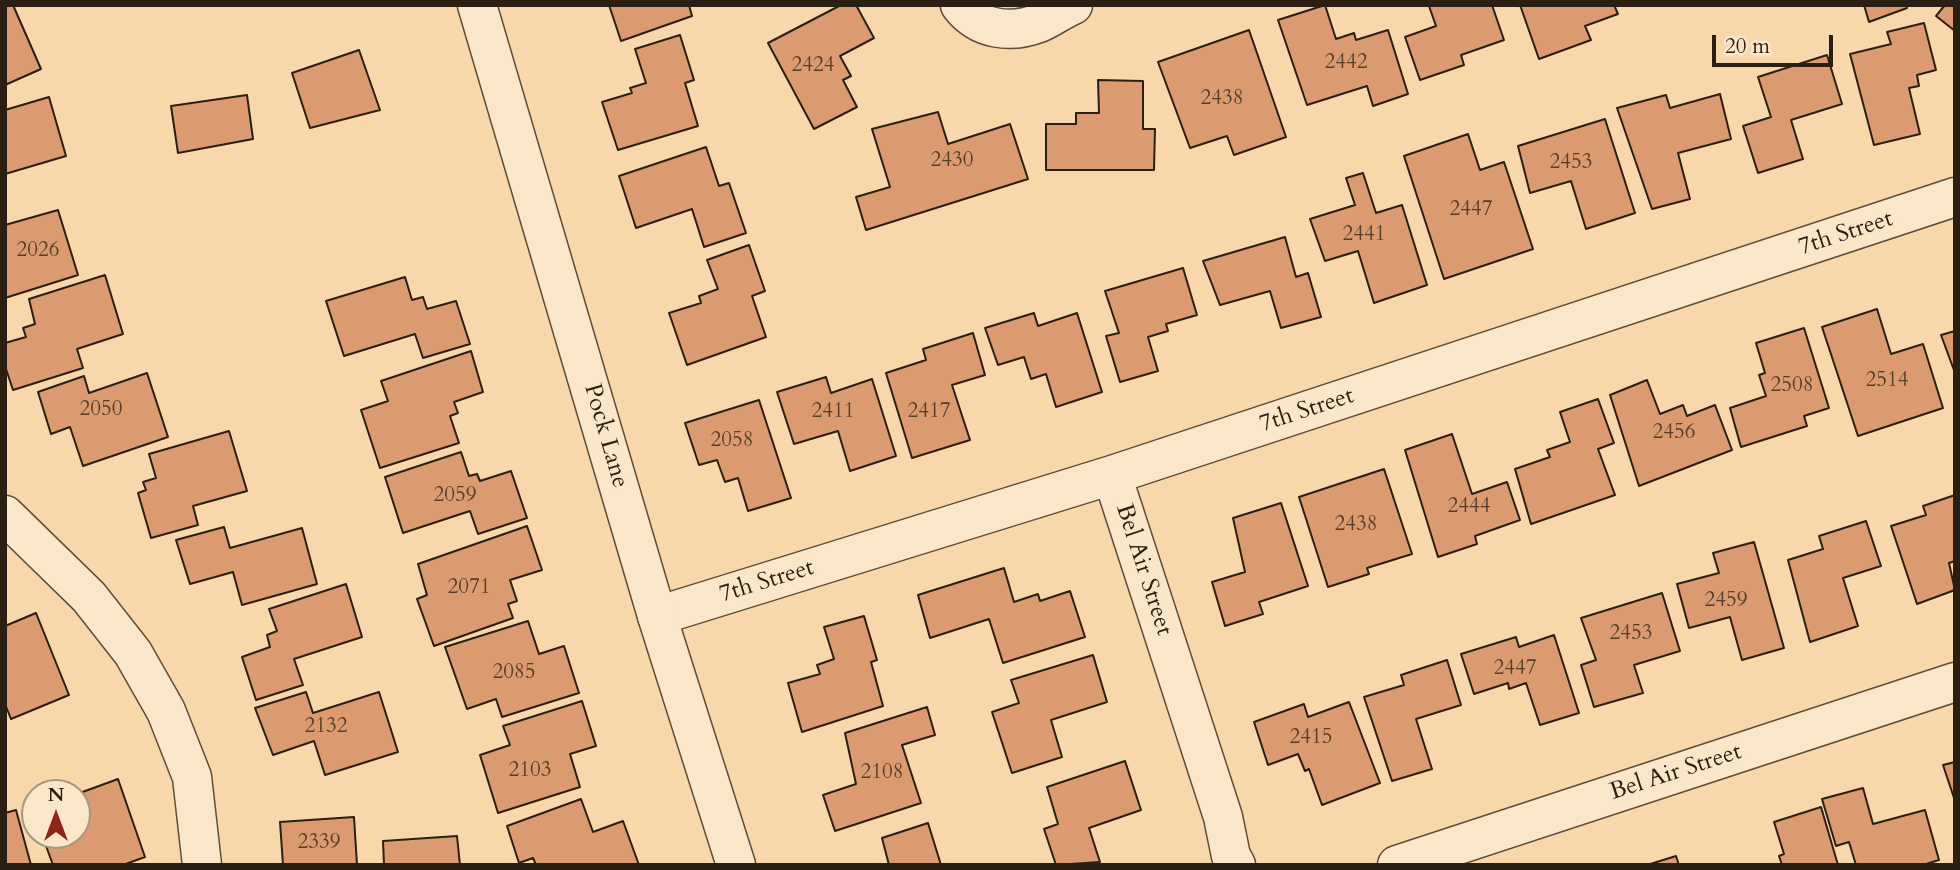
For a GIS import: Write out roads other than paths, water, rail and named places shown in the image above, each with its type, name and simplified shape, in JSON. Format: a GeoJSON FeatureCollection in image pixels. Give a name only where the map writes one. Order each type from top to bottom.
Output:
{"type":"FeatureCollection","features":[{"type":"Feature","properties":{"kind":"street","name":"Pock Lane"},"geometry":{"type":"LineString","coordinates":[[477,5],[657,616],[736,865]]}},
{"type":"Feature","properties":{"kind":"street"},"geometry":{"type":"LineString","coordinates":[[960,5],[969,18],[986,26],[1016,30],[1041,22],[1073,5]]}},
{"type":"Feature","properties":{"kind":"street","name":"7th Street"},"geometry":{"type":"LineString","coordinates":[[657,616],[1112,475],[1955,197]]}},
{"type":"Feature","properties":{"kind":"street","name":"Bel Air Street"},"geometry":{"type":"LineString","coordinates":[[1112,475],[1223,817],[1231,856],[1236,865]]}},
{"type":"Feature","properties":{"kind":"street"},"geometry":{"type":"LineString","coordinates":[[5,515],[89,597],[133,653],[160,699],[192,778],[202,865]]}},
{"type":"Feature","properties":{"kind":"street","name":"Bel Air Street"},"geometry":{"type":"LineString","coordinates":[[1397,865],[1955,682]]}}]}
